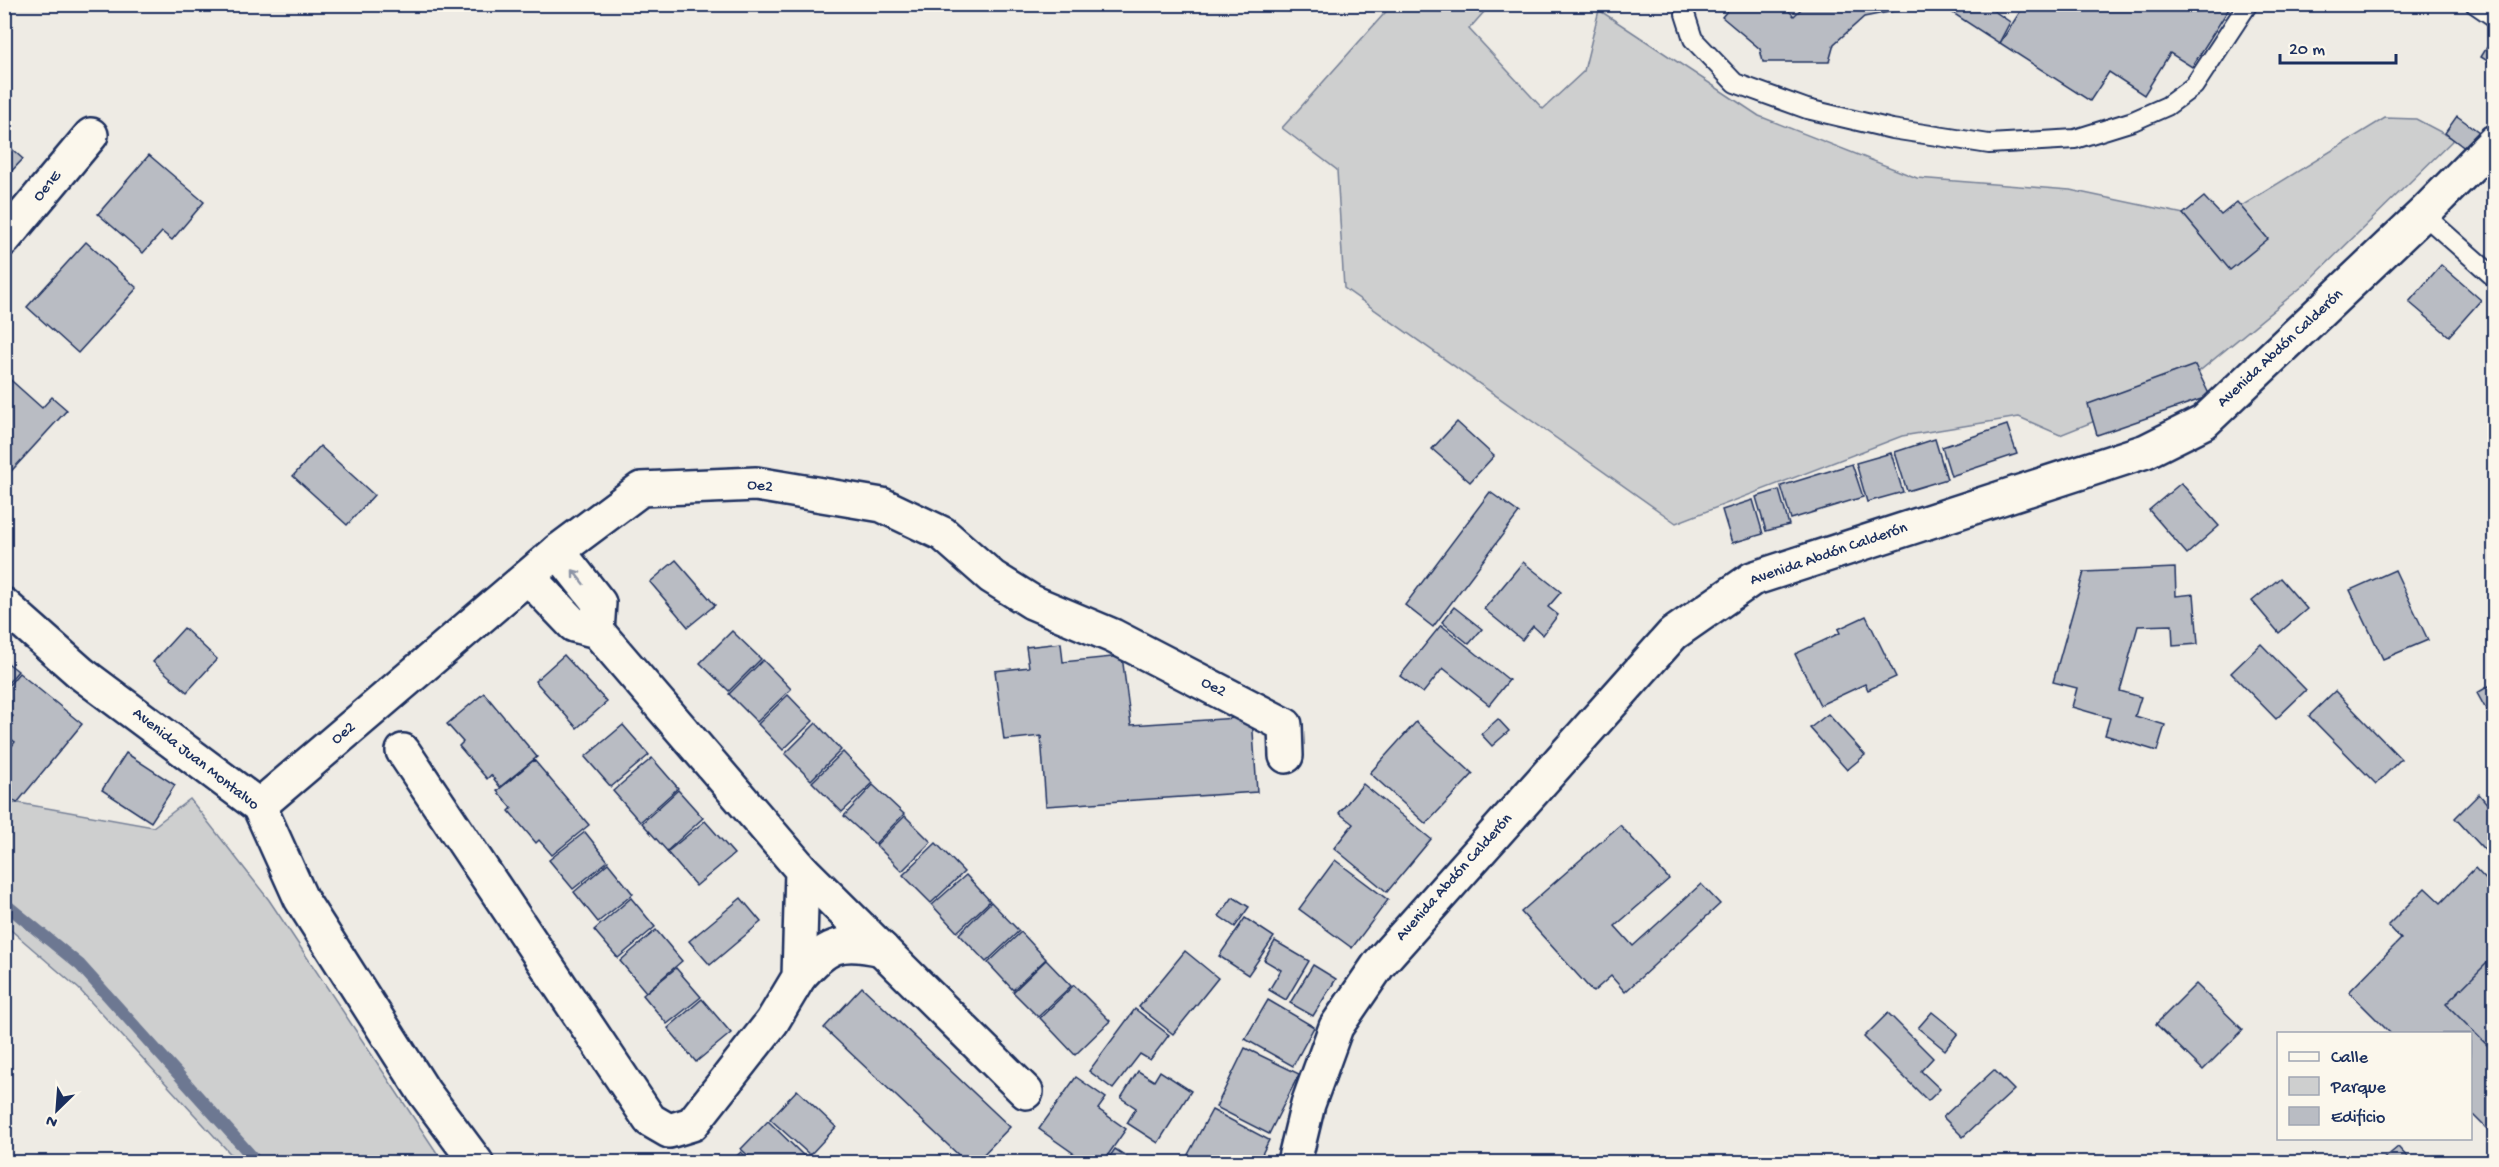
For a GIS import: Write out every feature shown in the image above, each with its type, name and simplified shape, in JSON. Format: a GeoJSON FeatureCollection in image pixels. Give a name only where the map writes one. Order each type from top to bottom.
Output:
{"type":"FeatureCollection","features":[{"type":"Feature","properties":{"kind":"street","name":"Oe1E"},"geometry":{"type":"LineString","coordinates":[[4,238],[91,135]]}},
{"type":"Feature","properties":{"kind":"street","name":"Avenida Abdón Calderón"},"geometry":{"type":"LineString","coordinates":[[1294,1162],[1308,1104],[1335,1027],[1379,964],[1673,634],[1752,579],[2146,451],[2204,422],[2423,214],[2494,142]]}},
{"type":"Feature","properties":{"kind":"street","name":"Oe2"},"geometry":{"type":"LineString","coordinates":[[259,806],[558,551],[641,489],[756,484],[882,505],[943,534],[992,578],[1032,602],[1113,636],[1285,725],[1286,756]]}},
{"type":"Feature","properties":{"kind":"street"},"geometry":{"type":"LineString","coordinates":[[558,551],[599,603],[597,631]]}},
{"type":"Feature","properties":{"kind":"street"},"geometry":{"type":"LineString","coordinates":[[528,577],[574,625],[597,631],[802,870],[1026,1092]]}},
{"type":"Feature","properties":{"kind":"street","name":"Avenida Juan Montalvo"},"geometry":{"type":"LineString","coordinates":[[4,605],[82,674],[259,806],[301,899],[424,1092],[476,1162]]}},
{"type":"Feature","properties":{"kind":"street"},"geometry":{"type":"LineString","coordinates":[[403,752],[650,1120],[669,1131],[692,1124],[772,1022],[799,977],[819,954],[830,947],[845,944],[882,949]]}},
{"type":"Feature","properties":{"kind":"street"},"geometry":{"type":"LineString","coordinates":[[799,977],[802,870]]}},
{"type":"Feature","properties":{"kind":"lane"},"geometry":{"type":"LineString","coordinates":[[1686,4],[1685,14],[1693,39],[1735,83],[1807,109],[1892,129],[1989,144],[2075,139],[2167,106],[2194,86],[2248,4]]}},
{"type":"Feature","properties":{"kind":"lane"},"geometry":{"type":"LineString","coordinates":[[2475,4],[2494,17]]}},
{"type":"Feature","properties":{"kind":"lane"},"geometry":{"type":"LineString","coordinates":[[2423,214],[2494,277]]}},
{"type":"Feature","properties":{"kind":"green space"},"geometry":{"type":"Polygon","coordinates":[[[1491,4],[1469,29],[1543,109],[1584,71],[1599,10],[1759,116],[1917,178],[2070,190],[2217,221],[2385,118],[2416,119],[2454,139],[2309,281],[2180,387],[2060,435],[2019,417],[1902,436],[1676,523],[1344,288],[1337,170],[1282,128],[1392,5],[1491,4]]]}},
{"type":"Feature","properties":{"kind":"green space"},"geometry":{"type":"Polygon","coordinates":[[[190,799],[269,900],[443,1162],[238,1162],[79,989],[5,925],[5,804],[19,803],[153,827],[190,799]]]}},
{"type":"Feature","properties":{"kind":"building"},"geometry":{"type":"Polygon","coordinates":[[[1733,4],[1782,4],[1794,16],[1806,4],[1930,4],[1864,17],[1834,44],[1829,62],[1763,62],[1760,49],[1722,17],[1733,4]]]}},
{"type":"Feature","properties":{"kind":"building"},"geometry":{"type":"Polygon","coordinates":[[[1939,4],[1984,4],[2010,22],[1999,43],[1939,4]]]}},
{"type":"Feature","properties":{"kind":"building"},"geometry":{"type":"Polygon","coordinates":[[[2025,4],[2232,4],[2192,67],[2170,53],[2144,95],[2109,72],[2090,101],[2000,43],[2025,4]]]}},
{"type":"Feature","properties":{"kind":"building"},"geometry":{"type":"Polygon","coordinates":[[[2494,36],[2494,65],[2481,57],[2494,36]]]}},
{"type":"Feature","properties":{"kind":"building"},"geometry":{"type":"Polygon","coordinates":[[[2457,116],[2483,135],[2470,152],[2445,133],[2457,116]]]}},
{"type":"Feature","properties":{"kind":"building"},"geometry":{"type":"Polygon","coordinates":[[[4,142],[23,159],[4,179],[4,142]]]}},
{"type":"Feature","properties":{"kind":"building"},"geometry":{"type":"Polygon","coordinates":[[[149,155],[204,202],[172,240],[162,232],[143,253],[98,214],[149,155]]]}},
{"type":"Feature","properties":{"kind":"building"},"geometry":{"type":"Polygon","coordinates":[[[2204,197],[2221,215],[2237,202],[2268,239],[2230,270],[2183,214],[2204,197]]]}},
{"type":"Feature","properties":{"kind":"building"},"geometry":{"type":"Polygon","coordinates":[[[86,242],[137,288],[78,353],[27,307],[86,242]]]}},
{"type":"Feature","properties":{"kind":"building"},"geometry":{"type":"Polygon","coordinates":[[[2441,265],[2481,300],[2449,336],[2409,302],[2441,265]]]}},
{"type":"Feature","properties":{"kind":"building"},"geometry":{"type":"Polygon","coordinates":[[[2195,365],[2210,396],[2097,435],[2088,404],[2195,365]]]}},
{"type":"Feature","properties":{"kind":"building"},"geometry":{"type":"Polygon","coordinates":[[[4,374],[42,408],[52,397],[67,410],[4,479],[4,374]]]}},
{"type":"Feature","properties":{"kind":"building"},"geometry":{"type":"Polygon","coordinates":[[[1457,422],[1494,456],[1470,482],[1432,449],[1457,422]]]}},
{"type":"Feature","properties":{"kind":"building"},"geometry":{"type":"Polygon","coordinates":[[[2007,425],[2017,454],[1951,476],[1942,447],[2007,425]]]}},
{"type":"Feature","properties":{"kind":"building"},"geometry":{"type":"Polygon","coordinates":[[[1935,439],[1947,479],[1907,491],[1895,452],[1935,439]]]}},
{"type":"Feature","properties":{"kind":"building"},"geometry":{"type":"Polygon","coordinates":[[[320,446],[374,495],[347,525],[293,476],[320,446]]]}},
{"type":"Feature","properties":{"kind":"building"},"geometry":{"type":"Polygon","coordinates":[[[1891,453],[1903,492],[1867,502],[1856,463],[1891,453]]]}},
{"type":"Feature","properties":{"kind":"building"},"geometry":{"type":"Polygon","coordinates":[[[1852,464],[1863,497],[1791,519],[1781,486],[1852,464]]]}},
{"type":"Feature","properties":{"kind":"building"},"geometry":{"type":"Polygon","coordinates":[[[2181,483],[2219,526],[2187,554],[2149,510],[2181,483]]]}},
{"type":"Feature","properties":{"kind":"building"},"geometry":{"type":"Polygon","coordinates":[[[1779,490],[1789,525],[1766,531],[1756,497],[1779,490]]]}},
{"type":"Feature","properties":{"kind":"building"},"geometry":{"type":"Polygon","coordinates":[[[1490,492],[1519,513],[1433,627],[1405,605],[1490,492]]]}},
{"type":"Feature","properties":{"kind":"building"},"geometry":{"type":"Polygon","coordinates":[[[1753,500],[1763,534],[1732,543],[1722,510],[1753,500]]]}},
{"type":"Feature","properties":{"kind":"building"},"geometry":{"type":"Polygon","coordinates":[[[676,560],[715,605],[688,627],[650,582],[676,560]]]}},
{"type":"Feature","properties":{"kind":"building"},"geometry":{"type":"Polygon","coordinates":[[[1523,562],[1561,592],[1548,607],[1558,615],[1543,635],[1533,626],[1522,640],[1484,609],[1523,562]]]}},
{"type":"Feature","properties":{"kind":"building"},"geometry":{"type":"Polygon","coordinates":[[[2175,568],[2176,596],[2194,594],[2198,644],[2173,646],[2172,625],[2138,626],[2120,691],[2141,697],[2135,716],[2165,725],[2157,751],[2105,735],[2110,718],[2072,707],[2077,688],[2053,682],[2084,572],[2175,568]]]}},
{"type":"Feature","properties":{"kind":"building"},"geometry":{"type":"Polygon","coordinates":[[[2395,570],[2428,640],[2383,659],[2350,590],[2395,570]]]}},
{"type":"Feature","properties":{"kind":"building"},"geometry":{"type":"Polygon","coordinates":[[[2280,578],[2307,609],[2279,633],[2252,601],[2280,578]]]}},
{"type":"Feature","properties":{"kind":"building"},"geometry":{"type":"Polygon","coordinates":[[[1454,607],[1482,629],[1469,644],[1442,622],[1454,607]]]}},
{"type":"Feature","properties":{"kind":"building"},"geometry":{"type":"Polygon","coordinates":[[[1866,616],[1896,677],[1868,690],[1865,684],[1820,705],[1795,654],[1840,633],[1838,629],[1866,616]]]}},
{"type":"Feature","properties":{"kind":"building"},"geometry":{"type":"Polygon","coordinates":[[[1441,625],[1509,680],[1489,705],[1443,668],[1423,693],[1400,676],[1441,625]]]}},
{"type":"Feature","properties":{"kind":"building"},"geometry":{"type":"Polygon","coordinates":[[[184,628],[217,659],[187,692],[153,662],[184,628]]]}},
{"type":"Feature","properties":{"kind":"building"},"geometry":{"type":"Polygon","coordinates":[[[732,631],[761,659],[729,691],[700,663],[732,631]]]}},
{"type":"Feature","properties":{"kind":"building"},"geometry":{"type":"Polygon","coordinates":[[[1061,643],[1063,662],[1122,656],[1131,725],[1252,717],[1257,792],[1046,806],[1041,736],[1004,740],[995,671],[1029,667],[1026,647],[1061,643]]]}},
{"type":"Feature","properties":{"kind":"building"},"geometry":{"type":"Polygon","coordinates":[[[2261,644],[2306,690],[2276,719],[2231,673],[2261,644]]]}},
{"type":"Feature","properties":{"kind":"building"},"geometry":{"type":"Polygon","coordinates":[[[564,655],[607,702],[577,728],[535,681],[564,655]]]}},
{"type":"Feature","properties":{"kind":"building"},"geometry":{"type":"Polygon","coordinates":[[[4,660],[18,671],[4,688],[4,660]]]}},
{"type":"Feature","properties":{"kind":"building"},"geometry":{"type":"Polygon","coordinates":[[[763,660],[791,689],[757,722],[729,694],[763,660]]]}},
{"type":"Feature","properties":{"kind":"building"},"geometry":{"type":"Polygon","coordinates":[[[19,673],[82,724],[17,803],[4,793],[4,756],[15,742],[4,734],[4,726],[13,716],[4,709],[4,691],[19,673]]]}},
{"type":"Feature","properties":{"kind":"building"},"geometry":{"type":"Polygon","coordinates":[[[2494,683],[2494,709],[2488,713],[2477,693],[2494,683]]]}},
{"type":"Feature","properties":{"kind":"building"},"geometry":{"type":"Polygon","coordinates":[[[2335,691],[2401,759],[2376,784],[2309,716],[2335,691]]]}},
{"type":"Feature","properties":{"kind":"building"},"geometry":{"type":"Polygon","coordinates":[[[484,693],[537,757],[500,787],[491,775],[487,779],[459,746],[463,742],[447,724],[484,693]]]}},
{"type":"Feature","properties":{"kind":"building"},"geometry":{"type":"Polygon","coordinates":[[[788,695],[813,721],[783,750],[758,724],[788,695]]]}},
{"type":"Feature","properties":{"kind":"building"},"geometry":{"type":"Polygon","coordinates":[[[1828,714],[1865,755],[1847,770],[1810,728],[1828,714]]]}},
{"type":"Feature","properties":{"kind":"building"},"geometry":{"type":"Polygon","coordinates":[[[1498,719],[1509,731],[1492,746],[1481,734],[1498,719]]]}},
{"type":"Feature","properties":{"kind":"building"},"geometry":{"type":"Polygon","coordinates":[[[1416,722],[1473,774],[1426,824],[1370,773],[1416,722]]]}},
{"type":"Feature","properties":{"kind":"building"},"geometry":{"type":"Polygon","coordinates":[[[816,723],[841,750],[811,780],[785,754],[816,723]]]}},
{"type":"Feature","properties":{"kind":"building"},"geometry":{"type":"Polygon","coordinates":[[[623,725],[649,755],[611,787],[585,757],[623,725]]]}},
{"type":"Feature","properties":{"kind":"building"},"geometry":{"type":"Polygon","coordinates":[[[843,752],[873,783],[842,812],[812,782],[843,752]]]}},
{"type":"Feature","properties":{"kind":"building"},"geometry":{"type":"Polygon","coordinates":[[[126,753],[175,785],[151,822],[102,790],[126,753]]]}},
{"type":"Feature","properties":{"kind":"building"},"geometry":{"type":"Polygon","coordinates":[[[652,758],[678,788],[640,822],[613,791],[652,758]]]}},
{"type":"Feature","properties":{"kind":"building"},"geometry":{"type":"Polygon","coordinates":[[[534,760],[589,825],[552,855],[539,840],[536,843],[509,811],[512,808],[497,791],[534,760]]]}},
{"type":"Feature","properties":{"kind":"building"},"geometry":{"type":"Polygon","coordinates":[[[1363,784],[1431,839],[1387,892],[1334,848],[1353,824],[1339,813],[1363,784]]]}},
{"type":"Feature","properties":{"kind":"building"},"geometry":{"type":"Polygon","coordinates":[[[873,785],[904,814],[875,844],[844,816],[873,785]]]}},
{"type":"Feature","properties":{"kind":"building"},"geometry":{"type":"Polygon","coordinates":[[[678,790],[703,818],[667,851],[642,823],[678,790]]]}},
{"type":"Feature","properties":{"kind":"building"},"geometry":{"type":"Polygon","coordinates":[[[2479,794],[2494,812],[2494,860],[2455,818],[2479,794]]]}},
{"type":"Feature","properties":{"kind":"building"},"geometry":{"type":"Polygon","coordinates":[[[905,816],[931,842],[902,871],[876,845],[905,816]]]}},
{"type":"Feature","properties":{"kind":"building"},"geometry":{"type":"Polygon","coordinates":[[[705,821],[734,854],[696,886],[667,852],[705,821]]]}},
{"type":"Feature","properties":{"kind":"building"},"geometry":{"type":"Polygon","coordinates":[[[1620,825],[1669,879],[1615,926],[1633,946],[1701,884],[1720,904],[1625,992],[1611,976],[1593,992],[1521,912],[1620,825]]]}},
{"type":"Feature","properties":{"kind":"building"},"geometry":{"type":"Polygon","coordinates":[[[585,832],[608,861],[573,889],[549,860],[585,832]]]}},
{"type":"Feature","properties":{"kind":"building"},"geometry":{"type":"Polygon","coordinates":[[[936,843],[964,872],[931,903],[903,875],[936,843]]]}},
{"type":"Feature","properties":{"kind":"building"},"geometry":{"type":"Polygon","coordinates":[[[1335,860],[1388,900],[1352,948],[1299,909],[1335,860]]]}},
{"type":"Feature","properties":{"kind":"building"},"geometry":{"type":"Polygon","coordinates":[[[608,863],[633,894],[598,922],[574,892],[608,863]]]}},
{"type":"Feature","properties":{"kind":"building"},"geometry":{"type":"Polygon","coordinates":[[[2475,868],[2494,888],[2494,1136],[2472,1114],[2472,1032],[2389,1032],[2349,992],[2401,939],[2388,925],[2425,888],[2441,903],[2475,868]]]}},
{"type":"Feature","properties":{"kind":"building"},"geometry":{"type":"Polygon","coordinates":[[[966,875],[990,901],[957,932],[932,905],[966,875]]]}},
{"type":"Feature","properties":{"kind":"building"},"geometry":{"type":"Polygon","coordinates":[[[1233,897],[1249,907],[1235,927],[1219,916],[1233,897]]]}},
{"type":"Feature","properties":{"kind":"building"},"geometry":{"type":"Polygon","coordinates":[[[631,898],[655,927],[618,958],[594,930],[631,898]]]}},
{"type":"Feature","properties":{"kind":"building"},"geometry":{"type":"Polygon","coordinates":[[[741,898],[761,922],[710,965],[689,941],[741,898]]]}},
{"type":"Feature","properties":{"kind":"building"},"geometry":{"type":"Polygon","coordinates":[[[991,902],[1019,931],[986,962],[959,934],[991,902]]]}},
{"type":"Feature","properties":{"kind":"building"},"geometry":{"type":"Polygon","coordinates":[[[1245,918],[1274,937],[1248,975],[1219,956],[1245,918]]]}},
{"type":"Feature","properties":{"kind":"building"},"geometry":{"type":"Polygon","coordinates":[[[656,930],[682,961],[646,992],[620,961],[656,930]]]}},
{"type":"Feature","properties":{"kind":"building"},"geometry":{"type":"Polygon","coordinates":[[[1021,932],[1046,959],[1013,990],[988,963],[1021,932]]]}},
{"type":"Feature","properties":{"kind":"building"},"geometry":{"type":"Polygon","coordinates":[[[1275,941],[1309,961],[1286,1000],[1269,990],[1281,970],[1264,960],[1275,941]]]}},
{"type":"Feature","properties":{"kind":"building"},"geometry":{"type":"Polygon","coordinates":[[[1185,951],[1218,978],[1173,1034],[1139,1007],[1185,951]]]}},
{"type":"Feature","properties":{"kind":"building"},"geometry":{"type":"Polygon","coordinates":[[[2494,956],[2494,1052],[2446,1004],[2494,956]]]}},
{"type":"Feature","properties":{"kind":"building"},"geometry":{"type":"Polygon","coordinates":[[[1046,960],[1071,986],[1038,1017],[1013,992],[1046,960]]]}},
{"type":"Feature","properties":{"kind":"building"},"geometry":{"type":"Polygon","coordinates":[[[1313,965],[1336,979],[1313,1016],[1290,1003],[1313,965]]]}},
{"type":"Feature","properties":{"kind":"building"},"geometry":{"type":"Polygon","coordinates":[[[676,968],[701,997],[667,1024],[643,995],[676,968]]]}},
{"type":"Feature","properties":{"kind":"building"},"geometry":{"type":"Polygon","coordinates":[[[2196,984],[2243,1030],[2203,1070],[2156,1024],[2196,984]]]}},
{"type":"Feature","properties":{"kind":"building"},"geometry":{"type":"Polygon","coordinates":[[[1074,985],[1110,1021],[1075,1055],[1040,1018],[1074,985]]]}},
{"type":"Feature","properties":{"kind":"building"},"geometry":{"type":"Polygon","coordinates":[[[862,987],[1010,1127],[976,1162],[966,1162],[824,1028],[862,987]]]}},
{"type":"Feature","properties":{"kind":"building"},"geometry":{"type":"Polygon","coordinates":[[[702,999],[731,1033],[696,1062],[668,1028],[702,999]]]}},
{"type":"Feature","properties":{"kind":"building"},"geometry":{"type":"Polygon","coordinates":[[[1268,1000],[1314,1027],[1293,1066],[1245,1039],[1268,1000]]]}},
{"type":"Feature","properties":{"kind":"building"},"geometry":{"type":"Polygon","coordinates":[[[1135,1009],[1169,1035],[1150,1060],[1140,1054],[1113,1089],[1089,1071],[1135,1009]]]}},
{"type":"Feature","properties":{"kind":"building"},"geometry":{"type":"Polygon","coordinates":[[[1932,1012],[1958,1033],[1945,1050],[1918,1028],[1932,1012]]]}},
{"type":"Feature","properties":{"kind":"building"},"geometry":{"type":"Polygon","coordinates":[[[1888,1013],[1933,1058],[1921,1071],[1940,1089],[1928,1101],[1864,1037],[1888,1013]]]}},
{"type":"Feature","properties":{"kind":"building"},"geometry":{"type":"Polygon","coordinates":[[[1245,1048],[1299,1074],[1269,1134],[1216,1107],[1245,1048]]]}},
{"type":"Feature","properties":{"kind":"building"},"geometry":{"type":"Polygon","coordinates":[[[1994,1070],[2014,1090],[1963,1137],[1943,1117],[1994,1070]]]}},
{"type":"Feature","properties":{"kind":"building"},"geometry":{"type":"Polygon","coordinates":[[[1138,1071],[1154,1081],[1160,1071],[1191,1091],[1158,1143],[1127,1123],[1136,1108],[1121,1098],[1138,1071]]]}},
{"type":"Feature","properties":{"kind":"building"},"geometry":{"type":"Polygon","coordinates":[[[1076,1077],[1106,1098],[1098,1109],[1126,1129],[1103,1162],[1086,1162],[1039,1129],[1076,1077]]]}},
{"type":"Feature","properties":{"kind":"building"},"geometry":{"type":"Polygon","coordinates":[[[797,1090],[836,1127],[810,1155],[770,1119],[797,1090]]]}},
{"type":"Feature","properties":{"kind":"building"},"geometry":{"type":"Polygon","coordinates":[[[1212,1110],[1269,1140],[1258,1162],[1184,1162],[1212,1110]]]}},
{"type":"Feature","properties":{"kind":"building"},"geometry":{"type":"Polygon","coordinates":[[[768,1121],[805,1157],[799,1162],[755,1162],[741,1149],[768,1121]]]}},
{"type":"Feature","properties":{"kind":"building"},"geometry":{"type":"Polygon","coordinates":[[[2398,1147],[2412,1162],[2380,1162],[2398,1147]]]}},
{"type":"Feature","properties":{"kind":"building"},"geometry":{"type":"Polygon","coordinates":[[[1115,1149],[1135,1162],[1106,1162],[1115,1149]]]}},
{"type":"Feature","properties":{"kind":"building"},"geometry":{"type":"Polygon","coordinates":[[[741,1152],[751,1162],[730,1162],[741,1152]]]}},
{"type":"Feature","properties":{"kind":"waterway"},"geometry":{"type":"LineString","coordinates":[[4,903],[80,965],[257,1162]]}}]}
